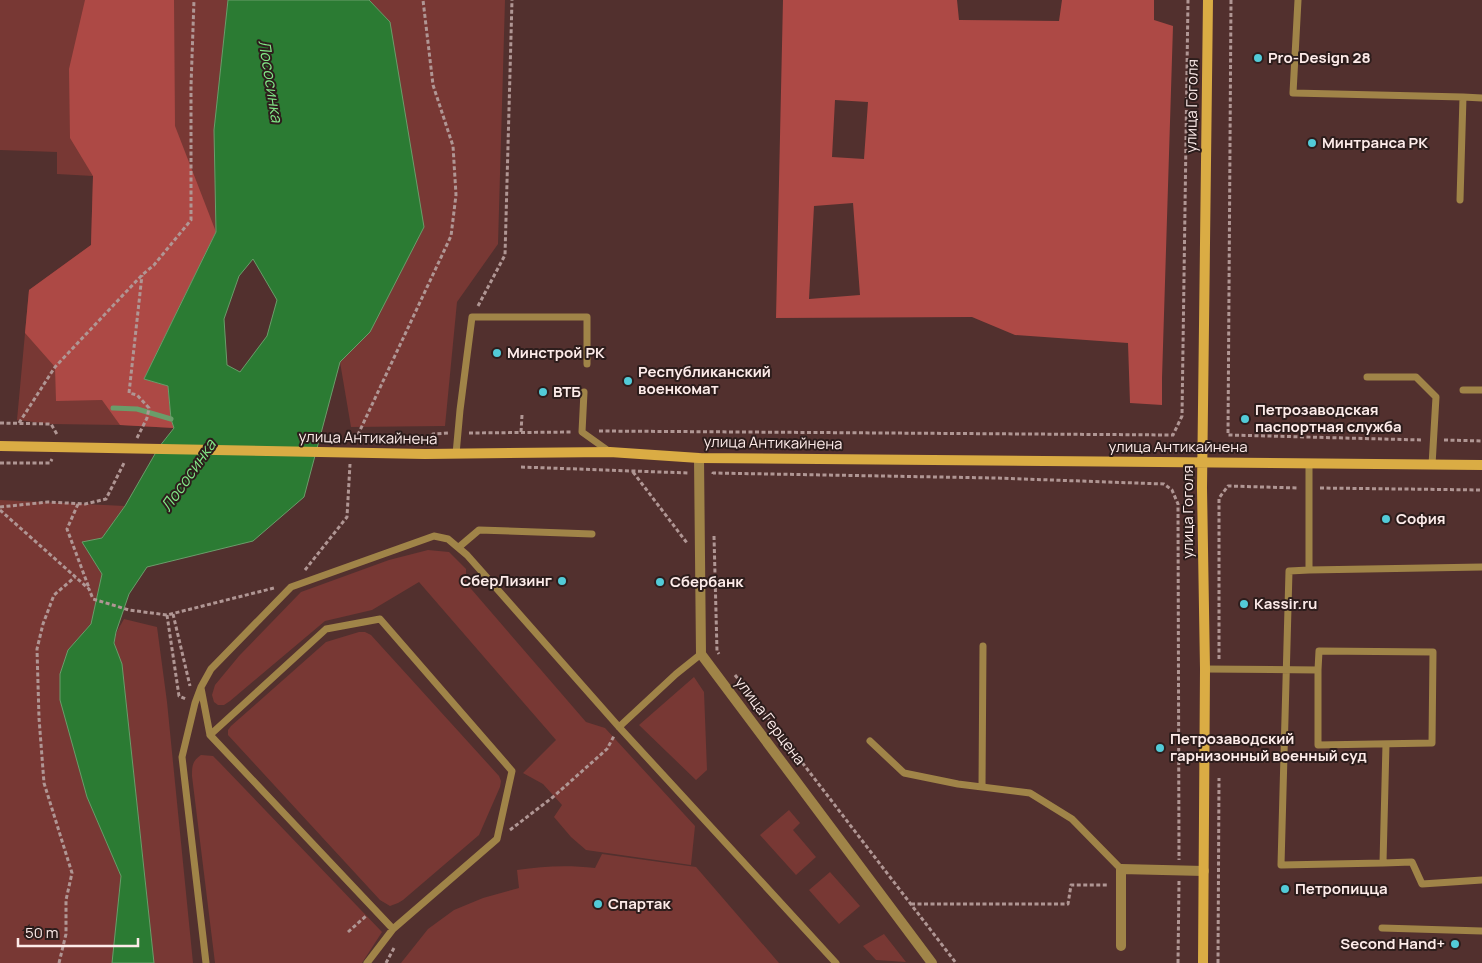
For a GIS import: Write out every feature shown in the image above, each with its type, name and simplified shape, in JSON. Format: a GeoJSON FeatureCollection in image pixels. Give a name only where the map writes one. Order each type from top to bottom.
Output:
{"type":"FeatureCollection","features":[{"type":"Feature","properties":{"kind":"main road","name":"улица Гоголя"},"geometry":{"type":"LineString","coordinates":[[1203,963],[1203,463],[1208,0]]}},
{"type":"Feature","properties":{"kind":"main road","name":"улица Антикайнена"},"geometry":{"type":"LineString","coordinates":[[0,446],[425,454],[610,452],[699,458],[1482,466]]}},
{"type":"Feature","properties":{"kind":"street"},"geometry":{"type":"LineString","coordinates":[[699,458],[701,654]]}},
{"type":"Feature","properties":{"kind":"street","name":"улица Герцена"},"geometry":{"type":"LineString","coordinates":[[701,654],[932,963]]}},
{"type":"Feature","properties":{"kind":"street"},"geometry":{"type":"LineString","coordinates":[[1121,946],[1121,869],[1204,871]]}},
{"type":"Feature","properties":{"kind":"lane"},"geometry":{"type":"LineString","coordinates":[[1298,0],[1293,93],[1482,98]]}},
{"type":"Feature","properties":{"kind":"lane"},"geometry":{"type":"LineString","coordinates":[[1460,200],[1463,96]]}},
{"type":"Feature","properties":{"kind":"lane"},"geometry":{"type":"LineString","coordinates":[[456,454],[472,318],[587,317],[587,364]]}},
{"type":"Feature","properties":{"kind":"lane"},"geometry":{"type":"LineString","coordinates":[[1367,377],[1416,378],[1436,397],[1432,465]]}},
{"type":"Feature","properties":{"kind":"lane"},"geometry":{"type":"LineString","coordinates":[[1463,390],[1482,390]]}},
{"type":"Feature","properties":{"kind":"lane"},"geometry":{"type":"LineString","coordinates":[[584,392],[582,432],[610,452]]}},
{"type":"Feature","properties":{"kind":"lane"},"geometry":{"type":"LineString","coordinates":[[1309,464],[1309,570]]}},
{"type":"Feature","properties":{"kind":"lane"},"geometry":{"type":"LineString","coordinates":[[459,547],[479,530],[592,534]]}},
{"type":"Feature","properties":{"kind":"lane"},"geometry":{"type":"LineString","coordinates":[[206,963],[182,757],[195,703],[201,687],[211,669],[292,587],[434,536],[448,539],[459,547],[619,727],[836,963]]}},
{"type":"Feature","properties":{"kind":"lane"},"geometry":{"type":"LineString","coordinates":[[1482,567],[1289,571],[1281,865],[1412,862],[1422,884],[1482,880]]}},
{"type":"Feature","properties":{"kind":"lane"},"geometry":{"type":"LineString","coordinates":[[210,735],[326,629],[380,619],[512,771],[497,839],[393,929],[367,963]]}},
{"type":"Feature","properties":{"kind":"lane"},"geometry":{"type":"LineString","coordinates":[[982,787],[983,646]]}},
{"type":"Feature","properties":{"kind":"lane"},"geometry":{"type":"LineString","coordinates":[[1319,652],[1433,652],[1432,743],[1318,745],[1318,670],[1319,652]]}},
{"type":"Feature","properties":{"kind":"lane"},"geometry":{"type":"LineString","coordinates":[[619,727],[676,674],[701,654]]}},
{"type":"Feature","properties":{"kind":"lane"},"geometry":{"type":"LineString","coordinates":[[1204,669],[1318,670]]}},
{"type":"Feature","properties":{"kind":"lane"},"geometry":{"type":"LineString","coordinates":[[201,687],[210,735],[393,929]]}},
{"type":"Feature","properties":{"kind":"lane"},"geometry":{"type":"LineString","coordinates":[[870,741],[904,773],[958,784],[1030,792],[1072,819],[1121,869]]}},
{"type":"Feature","properties":{"kind":"lane"},"geometry":{"type":"LineString","coordinates":[[1383,863],[1386,744]]}},
{"type":"Feature","properties":{"kind":"lane"},"geometry":{"type":"LineString","coordinates":[[1382,928],[1482,931]]}},
{"type":"Feature","properties":{"kind":"path"},"geometry":{"type":"LineString","coordinates":[[19,423],[55,367],[142,275],[154,265],[191,220],[190,86],[194,0]]}},
{"type":"Feature","properties":{"kind":"path"},"geometry":{"type":"LineString","coordinates":[[354,442],[452,236],[456,195],[453,146],[433,85],[423,0]]}},
{"type":"Feature","properties":{"kind":"path"},"geometry":{"type":"LineString","coordinates":[[472,318],[505,254],[512,0]]}},
{"type":"Feature","properties":{"kind":"path"},"geometry":{"type":"LineString","coordinates":[[433,434],[605,431],[1173,435],[1182,416],[1188,0]]}},
{"type":"Feature","properties":{"kind":"path"},"geometry":{"type":"LineString","coordinates":[[1231,0],[1228,435],[1482,441]]}},
{"type":"Feature","properties":{"kind":"path"},"geometry":{"type":"LineString","coordinates":[[134,442],[149,408],[137,395],[129,393],[142,275]]}},
{"type":"Feature","properties":{"kind":"path"},"geometry":{"type":"LineString","coordinates":[[522,416],[522,432]]}},
{"type":"Feature","properties":{"kind":"path"},"geometry":{"type":"LineString","coordinates":[[0,423],[51,424],[63,446]]}},
{"type":"Feature","properties":{"kind":"path"},"geometry":{"type":"LineString","coordinates":[[0,508],[48,502],[85,504],[106,499],[126,459]]}},
{"type":"Feature","properties":{"kind":"path"},"geometry":{"type":"LineString","coordinates":[[78,504],[68,529],[93,599],[129,610],[168,615],[277,587],[292,587],[348,516],[350,460]]}},
{"type":"Feature","properties":{"kind":"path"},"geometry":{"type":"LineString","coordinates":[[514,467],[633,472],[1055,480],[1164,484],[1172,490],[1178,504],[1178,963]]}},
{"type":"Feature","properties":{"kind":"path"},"geometry":{"type":"LineString","coordinates":[[633,472],[688,544]]}},
{"type":"Feature","properties":{"kind":"path"},"geometry":{"type":"LineString","coordinates":[[713,473],[713,483]]}},
{"type":"Feature","properties":{"kind":"path"},"geometry":{"type":"LineString","coordinates":[[1219,668],[1219,498],[1228,486],[1482,490]]}},
{"type":"Feature","properties":{"kind":"path"},"geometry":{"type":"LineString","coordinates":[[0,508],[89,589]]}},
{"type":"Feature","properties":{"kind":"path"},"geometry":{"type":"LineString","coordinates":[[714,532],[717,651],[723,659]]}},
{"type":"Feature","properties":{"kind":"path"},"geometry":{"type":"LineString","coordinates":[[58,963],[66,934],[66,900],[72,872],[44,783],[39,718],[37,649],[43,624],[54,595],[75,577]]}},
{"type":"Feature","properties":{"kind":"path"},"geometry":{"type":"LineString","coordinates":[[172,614],[188,684],[198,696]]}},
{"type":"Feature","properties":{"kind":"path"},"geometry":{"type":"LineString","coordinates":[[168,615],[179,696]]}},
{"type":"Feature","properties":{"kind":"path"},"geometry":{"type":"LineString","coordinates":[[735,675],[956,963]]}},
{"type":"Feature","properties":{"kind":"path"},"geometry":{"type":"LineString","coordinates":[[497,839],[553,797],[607,749]]}},
{"type":"Feature","properties":{"kind":"path"},"geometry":{"type":"LineString","coordinates":[[1218,963],[1219,776]]}},
{"type":"Feature","properties":{"kind":"path"},"geometry":{"type":"LineString","coordinates":[[910,904],[1068,904],[1071,885],[1121,885]]}},
{"type":"Feature","properties":{"kind":"path"},"geometry":{"type":"LineString","coordinates":[[348,932],[368,914]]}},
{"type":"Feature","properties":{"kind":"path"},"geometry":{"type":"LineString","coordinates":[[386,963],[395,947]]}},
{"type":"Feature","properties":{"kind":"shaded area"},"geometry":{"type":"Polygon","coordinates":[[[0,0],[228,0],[214,130],[216,232],[144,379],[168,386],[174,428],[51,424],[17,420],[29,290],[91,245],[93,176],[57,174],[57,152],[0,150],[0,0]]]}},
{"type":"Feature","properties":{"kind":"shaded area"},"geometry":{"type":"Polygon","coordinates":[[[85,0],[174,0],[175,126],[216,232],[144,379],[168,386],[171,419],[174,428],[120,425],[102,400],[56,401],[55,367],[25,333],[29,290],[91,245],[93,176],[70,138],[69,69],[85,0]]]}},
{"type":"Feature","properties":{"kind":"shaded area"},"geometry":{"type":"Polygon","coordinates":[[[369,0],[505,0],[498,244],[457,302],[445,426],[351,427],[340,362],[370,332],[390,22],[369,0]]]}},
{"type":"Feature","properties":{"kind":"shaded area"},"geometry":{"type":"Polygon","coordinates":[[[783,0],[957,0],[959,20],[1059,21],[1062,0],[1154,0],[1154,20],[1173,26],[1162,405],[1130,403],[1128,343],[1015,335],[972,317],[776,318],[783,0]],[[835,100],[832,157],[864,159],[868,102],[835,100]],[[853,203],[814,206],[809,299],[860,295],[853,203]]]}},
{"type":"Feature","properties":{"kind":"shaded area"},"geometry":{"type":"Polygon","coordinates":[[[0,500],[125,506],[102,538],[96,565],[102,574],[91,624],[68,650],[87,797],[121,876],[112,963],[0,963],[0,500]]]}},
{"type":"Feature","properties":{"kind":"shaded area"},"geometry":{"type":"Polygon","coordinates":[[[428,550],[449,552],[466,569],[466,583],[586,722],[605,728],[695,826],[691,865],[586,850],[571,837],[554,817],[562,805],[543,784],[523,773],[556,740],[419,582],[372,610],[325,621],[230,701],[224,705],[218,705],[214,702],[212,695],[215,685],[239,656],[301,592],[389,560],[428,550]]]}},
{"type":"Feature","properties":{"kind":"shaded area"},"geometry":{"type":"Polygon","coordinates":[[[124,619],[157,627],[167,702],[193,963],[154,963],[122,664],[115,645],[115,637],[124,619]]]}},
{"type":"Feature","properties":{"kind":"shaded area"},"geometry":{"type":"Polygon","coordinates":[[[359,632],[371,635],[499,776],[501,781],[479,835],[403,900],[390,906],[380,900],[228,735],[228,730],[231,726],[326,642],[359,632]]]}},
{"type":"Feature","properties":{"kind":"shaded area"},"geometry":{"type":"Polygon","coordinates":[[[694,677],[704,692],[707,770],[696,780],[639,725],[694,677]]]}},
{"type":"Feature","properties":{"kind":"shaded area"},"geometry":{"type":"Polygon","coordinates":[[[201,755],[213,756],[382,932],[362,963],[215,963],[192,776],[193,764],[201,755]]]}},
{"type":"Feature","properties":{"kind":"shaded area"},"geometry":{"type":"Polygon","coordinates":[[[789,810],[800,823],[793,830],[816,857],[796,875],[760,835],[789,810]]]}},
{"type":"Feature","properties":{"kind":"shaded area","name":"Спартак"},"geometry":{"type":"Polygon","coordinates":[[[602,854],[696,867],[779,963],[401,963],[428,929],[454,910],[483,898],[519,888],[517,870],[556,866],[595,868],[602,854]]]}},
{"type":"Feature","properties":{"kind":"shaded area"},"geometry":{"type":"Polygon","coordinates":[[[830,872],[860,906],[839,924],[809,890],[830,872]]]}},
{"type":"Feature","properties":{"kind":"shaded area"},"geometry":{"type":"Polygon","coordinates":[[[884,934],[906,962],[876,960],[863,946],[884,934]]]}},
{"type":"Feature","properties":{"kind":"water","name":"Лососинка"},"geometry":{"type":"Polygon","coordinates":[[[228,0],[369,0],[390,22],[424,227],[370,332],[340,362],[304,497],[253,541],[147,567],[129,594],[114,643],[122,664],[154,963],[112,963],[121,876],[87,797],[60,700],[60,674],[68,650],[91,624],[102,574],[82,542],[102,538],[125,506],[159,447],[174,428],[171,419],[168,386],[144,379],[216,232],[214,130],[228,0]],[[253,259],[239,276],[224,319],[227,365],[240,372],[267,336],[277,300],[253,259]]]}},
{"type":"Feature","properties":{"kind":"waterway"},"geometry":{"type":"LineString","coordinates":[[113,408],[137,409],[171,419]]}},
{"type":"Feature","properties":{"kind":"place","name":"Pro-Design 28"},"geometry":{"type":"Point","coordinates":[1258,58]}},
{"type":"Feature","properties":{"kind":"place","name":"Минтранса РК"},"geometry":{"type":"Point","coordinates":[1312,143]}},
{"type":"Feature","properties":{"kind":"place","name":"Минстрой РК"},"geometry":{"type":"Point","coordinates":[497,353]}},
{"type":"Feature","properties":{"kind":"place","name":"Республиканский военкомат"},"geometry":{"type":"Point","coordinates":[628,381]}},
{"type":"Feature","properties":{"kind":"place","name":"ВТБ"},"geometry":{"type":"Point","coordinates":[543,392]}},
{"type":"Feature","properties":{"kind":"place","name":"Петрозаводская паспортная служба"},"geometry":{"type":"Point","coordinates":[1245,419]}},
{"type":"Feature","properties":{"kind":"place","name":"София"},"geometry":{"type":"Point","coordinates":[1386,519]}},
{"type":"Feature","properties":{"kind":"place","name":"СберЛизинг"},"geometry":{"type":"Point","coordinates":[562,581]}},
{"type":"Feature","properties":{"kind":"place","name":"Сбербанк"},"geometry":{"type":"Point","coordinates":[660,582]}},
{"type":"Feature","properties":{"kind":"place","name":"Kassir.ru"},"geometry":{"type":"Point","coordinates":[1244,604]}},
{"type":"Feature","properties":{"kind":"place","name":"Петрозаводский гарнизонный военный суд"},"geometry":{"type":"Point","coordinates":[1160,748]}},
{"type":"Feature","properties":{"kind":"place","name":"Петропицца"},"geometry":{"type":"Point","coordinates":[1285,889]}},
{"type":"Feature","properties":{"kind":"place","name":"Спартак"},"geometry":{"type":"Point","coordinates":[598,904]}},
{"type":"Feature","properties":{"kind":"place","name":"Second Hand+"},"geometry":{"type":"Point","coordinates":[1455,944]}}]}
